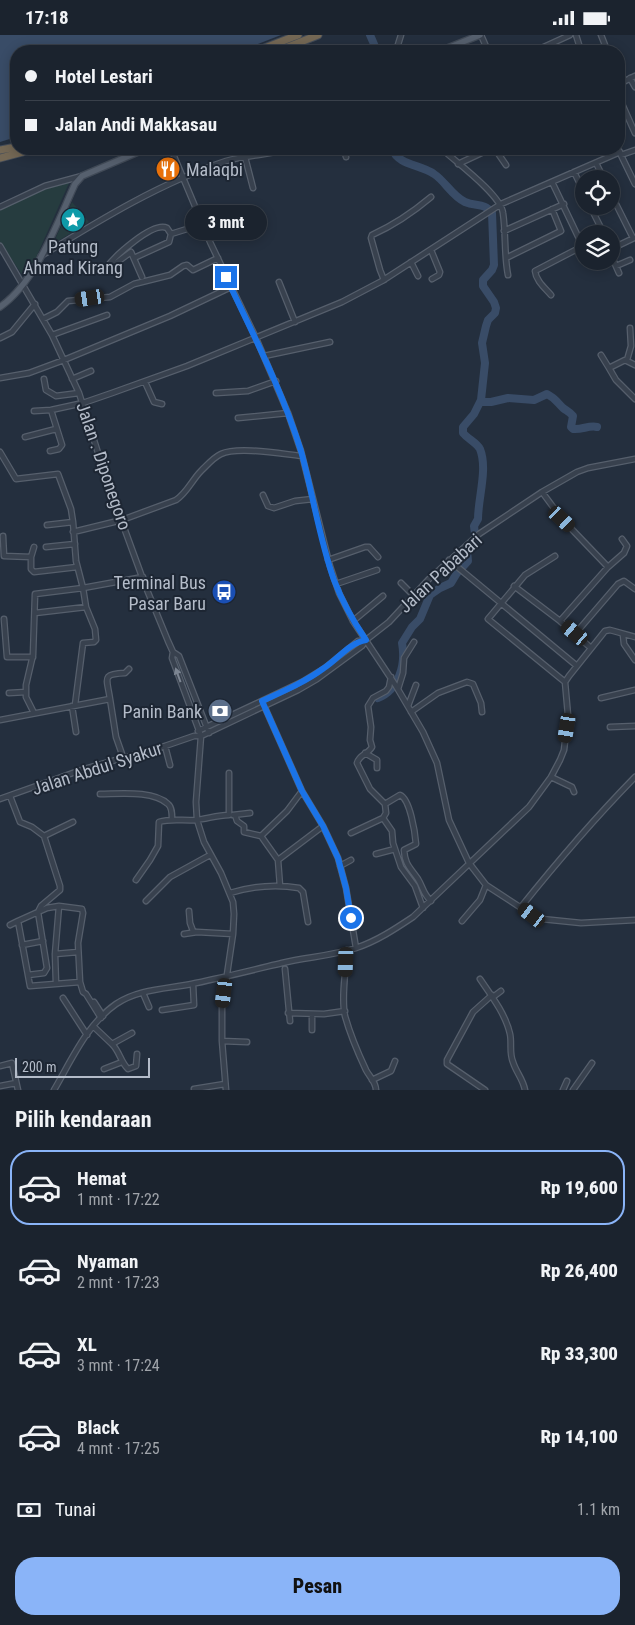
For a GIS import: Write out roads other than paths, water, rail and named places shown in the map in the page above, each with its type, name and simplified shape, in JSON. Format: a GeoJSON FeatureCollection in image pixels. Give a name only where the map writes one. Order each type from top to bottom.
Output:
{"type":"FeatureCollection","features":[{"type":"Feature","properties":{"kind":"highway"},"geometry":{"type":"LineString","coordinates":[[273,45],[298,35]]}},
{"type":"Feature","properties":{"kind":"highway"},"geometry":{"type":"LineString","coordinates":[[293,45],[318,35]]}},
{"type":"Feature","properties":{"kind":"main road"},"geometry":{"type":"LineString","coordinates":[[455,45],[481,35]]}},
{"type":"Feature","properties":{"kind":"main road"},"geometry":{"type":"LineString","coordinates":[[0,307],[22,285],[40,257],[76,184],[82,176],[131,155]]}},
{"type":"Feature","properties":{"kind":"street"},"geometry":{"type":"LineString","coordinates":[[548,45],[570,35]]}},
{"type":"Feature","properties":{"kind":"street"},"geometry":{"type":"LineString","coordinates":[[601,35],[605,45]]}},
{"type":"Feature","properties":{"kind":"street"},"geometry":{"type":"LineString","coordinates":[[633,77],[635,87]]}},
{"type":"Feature","properties":{"kind":"street"},"geometry":{"type":"LineString","coordinates":[[625,110],[635,133]]}},
{"type":"Feature","properties":{"kind":"street"},"geometry":{"type":"LineString","coordinates":[[173,155],[231,287],[276,381],[302,456],[328,560],[336,584],[353,621],[394,683],[423,732],[437,763],[449,820],[469,863],[486,885],[532,915],[552,921],[581,923],[635,920]]}},
{"type":"Feature","properties":{"kind":"street"},"geometry":{"type":"LineString","coordinates":[[40,257],[135,201],[183,178],[227,161],[256,155]]}},
{"type":"Feature","properties":{"kind":"street"},"geometry":{"type":"LineString","coordinates":[[448,155],[501,204],[508,275]]}},
{"type":"Feature","properties":{"kind":"street"},"geometry":{"type":"LineString","coordinates":[[458,164],[477,155]]}},
{"type":"Feature","properties":{"kind":"street"},"geometry":{"type":"LineString","coordinates":[[499,155],[506,165]]}},
{"type":"Feature","properties":{"kind":"street"},"geometry":{"type":"LineString","coordinates":[[34,411],[51,410],[83,403],[144,382],[342,303],[384,280],[501,204],[613,155]]}},
{"type":"Feature","properties":{"kind":"street"},"geometry":{"type":"LineString","coordinates":[[620,155],[635,184]]}},
{"type":"Feature","properties":{"kind":"street"},"geometry":{"type":"LineString","coordinates":[[245,157],[253,188]]}},
{"type":"Feature","properties":{"kind":"street"},"geometry":{"type":"LineString","coordinates":[[596,163],[600,170]]}},
{"type":"Feature","properties":{"kind":"street"},"geometry":{"type":"LineString","coordinates":[[0,207],[45,186],[82,176]]}},
{"type":"Feature","properties":{"kind":"street"},"geometry":{"type":"LineString","coordinates":[[552,182],[575,229]]}},
{"type":"Feature","properties":{"kind":"street"},"geometry":{"type":"LineString","coordinates":[[384,280],[371,241],[372,235],[396,224],[431,197]]}},
{"type":"Feature","properties":{"kind":"street"},"geometry":{"type":"LineString","coordinates":[[504,231],[564,204]]}},
{"type":"Feature","properties":{"kind":"street"},"geometry":{"type":"LineString","coordinates":[[506,258],[561,231],[552,209]]}},
{"type":"Feature","properties":{"kind":"street"},"geometry":{"type":"LineString","coordinates":[[620,211],[634,238],[620,245]]}},
{"type":"Feature","properties":{"kind":"street"},"geometry":{"type":"LineString","coordinates":[[171,234],[203,224]]}},
{"type":"Feature","properties":{"kind":"street"},"geometry":{"type":"LineString","coordinates":[[100,272],[112,265],[129,250],[138,238],[160,226],[167,228],[171,234],[169,242],[134,257]]}},
{"type":"Feature","properties":{"kind":"street","name":"Jalan . Diponegoro"},"geometry":{"type":"LineString","coordinates":[[0,246],[52,335],[79,393],[99,459],[173,652]]}},
{"type":"Feature","properties":{"kind":"street"},"geometry":{"type":"LineString","coordinates":[[129,250],[142,277]]}},
{"type":"Feature","properties":{"kind":"street"},"geometry":{"type":"LineString","coordinates":[[431,250],[440,272],[439,275],[432,279]]}},
{"type":"Feature","properties":{"kind":"street"},"geometry":{"type":"LineString","coordinates":[[551,295],[541,284],[535,271],[575,252]]}},
{"type":"Feature","properties":{"kind":"street"},"geometry":{"type":"LineString","coordinates":[[43,319],[57,312],[68,301],[110,297],[134,284],[170,275],[187,265],[194,270],[218,258]]}},
{"type":"Feature","properties":{"kind":"street"},"geometry":{"type":"LineString","coordinates":[[620,264],[630,260]]}},
{"type":"Feature","properties":{"kind":"street"},"geometry":{"type":"LineString","coordinates":[[411,262],[418,276]]}},
{"type":"Feature","properties":{"kind":"street"},"geometry":{"type":"LineString","coordinates":[[279,282],[295,322]]}},
{"type":"Feature","properties":{"kind":"street"},"geometry":{"type":"LineString","coordinates":[[0,378],[29,373],[64,360],[170,316],[231,287]]}},
{"type":"Feature","properties":{"kind":"street"},"geometry":{"type":"LineString","coordinates":[[0,338],[12,332],[34,304]]}},
{"type":"Feature","properties":{"kind":"street"},"geometry":{"type":"LineString","coordinates":[[52,335],[107,315]]}},
{"type":"Feature","properties":{"kind":"street"},"geometry":{"type":"LineString","coordinates":[[627,360],[631,346],[630,328]]}},
{"type":"Feature","properties":{"kind":"street"},"geometry":{"type":"LineString","coordinates":[[264,356],[330,342]]}},
{"type":"Feature","properties":{"kind":"street"},"geometry":{"type":"LineString","coordinates":[[601,355],[616,380],[635,399]]}},
{"type":"Feature","properties":{"kind":"street"},"geometry":{"type":"LineString","coordinates":[[609,368],[627,360],[635,365]]}},
{"type":"Feature","properties":{"kind":"street"},"geometry":{"type":"LineString","coordinates":[[72,379],[91,371]]}},
{"type":"Feature","properties":{"kind":"street"},"geometry":{"type":"LineString","coordinates":[[44,379],[46,390],[52,395],[79,393]]}},
{"type":"Feature","properties":{"kind":"street"},"geometry":{"type":"LineString","coordinates":[[216,393],[248,391],[276,381]]}},
{"type":"Feature","properties":{"kind":"street"},"geometry":{"type":"LineString","coordinates":[[144,382],[154,402],[162,404]]}},
{"type":"Feature","properties":{"kind":"street"},"geometry":{"type":"LineString","coordinates":[[50,451],[61,447],[51,410]]}},
{"type":"Feature","properties":{"kind":"street"},"geometry":{"type":"LineString","coordinates":[[238,418],[288,413]]}},
{"type":"Feature","properties":{"kind":"street"},"geometry":{"type":"LineString","coordinates":[[25,437],[56,429]]}},
{"type":"Feature","properties":{"kind":"street"},"geometry":{"type":"LineString","coordinates":[[75,532],[122,520],[180,498],[200,471],[214,458],[227,452],[246,451],[302,456]]}},
{"type":"Feature","properties":{"kind":"street"},"geometry":{"type":"LineString","coordinates":[[0,452],[16,479],[58,474],[71,509],[75,532],[77,567],[86,607],[95,629],[96,640],[83,643],[74,706],[76,732]]}},
{"type":"Feature","properties":{"kind":"street","name":"Jalan Pababari"},"geometry":{"type":"LineString","coordinates":[[366,640],[389,621],[449,560],[471,541],[542,492],[567,477],[588,468],[635,459]]}},
{"type":"Feature","properties":{"kind":"street"},"geometry":{"type":"LineString","coordinates":[[542,492],[562,519],[608,567]]}},
{"type":"Feature","properties":{"kind":"street"},"geometry":{"type":"LineString","coordinates":[[263,495],[268,506],[274,508],[294,501],[313,499]]}},
{"type":"Feature","properties":{"kind":"street"},"geometry":{"type":"LineString","coordinates":[[47,525],[73,522]]}},
{"type":"Feature","properties":{"kind":"street"},"geometry":{"type":"LineString","coordinates":[[3,536],[4,556],[31,557]]}},
{"type":"Feature","properties":{"kind":"street"},"geometry":{"type":"LineString","coordinates":[[560,621],[608,567],[626,550],[626,544],[622,539]]}},
{"type":"Feature","properties":{"kind":"street"},"geometry":{"type":"LineString","coordinates":[[46,547],[75,545]]}},
{"type":"Feature","properties":{"kind":"street"},"geometry":{"type":"LineString","coordinates":[[34,547],[31,557],[31,569],[35,572],[77,567]]}},
{"type":"Feature","properties":{"kind":"street"},"geometry":{"type":"LineString","coordinates":[[328,560],[365,547],[369,547],[378,557]]}},
{"type":"Feature","properties":{"kind":"street"},"geometry":{"type":"LineString","coordinates":[[555,555],[527,573],[500,603],[489,620],[565,682]]}},
{"type":"Feature","properties":{"kind":"street"},"geometry":{"type":"LineString","coordinates":[[449,560],[577,666]]}},
{"type":"Feature","properties":{"kind":"street"},"geometry":{"type":"LineString","coordinates":[[336,584],[377,570]]}},
{"type":"Feature","properties":{"kind":"street"},"geometry":{"type":"LineString","coordinates":[[34,713],[26,692],[26,685],[33,657],[36,593],[143,577]]}},
{"type":"Feature","properties":{"kind":"street"},"geometry":{"type":"LineString","coordinates":[[575,633],[619,583],[624,581],[635,589]]}},
{"type":"Feature","properties":{"kind":"street"},"geometry":{"type":"LineString","coordinates":[[401,583],[414,596]]}},
{"type":"Feature","properties":{"kind":"street"},"geometry":{"type":"LineString","coordinates":[[514,587],[560,621],[591,648]]}},
{"type":"Feature","properties":{"kind":"street"},"geometry":{"type":"LineString","coordinates":[[353,621],[383,596]]}},
{"type":"Feature","properties":{"kind":"street"},"geometry":{"type":"LineString","coordinates":[[35,613],[86,607]]}},
{"type":"Feature","properties":{"kind":"street"},"geometry":{"type":"LineString","coordinates":[[4,619],[7,657]]}},
{"type":"Feature","properties":{"kind":"street"},"geometry":{"type":"LineString","coordinates":[[54,1090],[93,1026],[122,1001],[143,993],[171,986],[193,984],[356,948],[393,931],[413,917],[529,807],[551,777],[560,760],[567,728],[568,707],[565,682],[601,635],[607,630],[635,637]]}},
{"type":"Feature","properties":{"kind":"street"},"geometry":{"type":"LineString","coordinates":[[622,635],[624,644],[635,660]]}},
{"type":"Feature","properties":{"kind":"street"},"geometry":{"type":"LineString","coordinates":[[194,736],[198,730],[206,726],[302,682],[325,668],[358,641],[366,640]]}},
{"type":"Feature","properties":{"kind":"street","name":"Jalan Abdul Syakur"},"geometry":{"type":"LineString","coordinates":[[0,799],[123,757],[165,747],[194,736],[209,733],[265,707],[317,679],[362,646],[366,640]]}},
{"type":"Feature","properties":{"kind":"street"},"geometry":{"type":"LineString","coordinates":[[351,833],[383,818],[386,813],[385,804],[370,789],[357,763],[359,758],[367,755],[372,745],[368,706],[373,698],[386,691],[403,673],[404,658],[414,642]]}},
{"type":"Feature","properties":{"kind":"street"},"geometry":{"type":"LineString","coordinates":[[209,733],[179,656],[173,652],[172,659],[201,736],[196,794],[197,820],[210,855],[230,893],[234,914],[233,934],[222,1008],[222,1041],[226,1090]]}},
{"type":"Feature","properties":{"kind":"street"},"geometry":{"type":"LineString","coordinates":[[0,657],[33,657]]}},
{"type":"Feature","properties":{"kind":"street"},"geometry":{"type":"LineString","coordinates":[[123,757],[116,737],[107,680],[112,673],[125,673],[129,669]]}},
{"type":"Feature","properties":{"kind":"street"},"geometry":{"type":"LineString","coordinates":[[411,712],[438,693],[470,682],[476,689],[482,712]]}},
{"type":"Feature","properties":{"kind":"street"},"geometry":{"type":"LineString","coordinates":[[408,706],[416,685]]}},
{"type":"Feature","properties":{"kind":"street"},"geometry":{"type":"LineString","coordinates":[[601,698],[635,690]]}},
{"type":"Feature","properties":{"kind":"street"},"geometry":{"type":"LineString","coordinates":[[9,693],[26,692]]}},
{"type":"Feature","properties":{"kind":"street"},"geometry":{"type":"LineString","coordinates":[[0,720],[110,699]]}},
{"type":"Feature","properties":{"kind":"street"},"geometry":{"type":"LineString","coordinates":[[262,701],[302,791],[323,826],[340,866],[346,888],[356,948]]}},
{"type":"Feature","properties":{"kind":"street"},"geometry":{"type":"LineString","coordinates":[[610,727],[635,726]]}},
{"type":"Feature","properties":{"kind":"street"},"geometry":{"type":"LineString","coordinates":[[165,747],[170,765]]}},
{"type":"Feature","properties":{"kind":"street"},"geometry":{"type":"LineString","coordinates":[[367,755],[377,760],[377,768]]}},
{"type":"Feature","properties":{"kind":"street"},"geometry":{"type":"LineString","coordinates":[[229,773],[229,815]]}},
{"type":"Feature","properties":{"kind":"street"},"geometry":{"type":"LineString","coordinates":[[551,777],[572,787],[574,793]]}},
{"type":"Feature","properties":{"kind":"street"},"geometry":{"type":"LineString","coordinates":[[521,907],[545,876],[609,803],[635,777]]}},
{"type":"Feature","properties":{"kind":"street"},"geometry":{"type":"LineString","coordinates":[[261,836],[286,811],[302,791]]}},
{"type":"Feature","properties":{"kind":"street"},"geometry":{"type":"LineString","coordinates":[[100,794],[135,793],[153,797],[168,803],[172,819]]}},
{"type":"Feature","properties":{"kind":"street"},"geometry":{"type":"LineString","coordinates":[[376,854],[399,851],[416,844],[410,812],[404,796],[400,795],[385,804]]}},
{"type":"Feature","properties":{"kind":"street"},"geometry":{"type":"LineString","coordinates":[[10,796],[20,822],[32,827],[44,836],[60,887],[60,890],[41,906],[38,912],[47,971],[28,975]]}},
{"type":"Feature","properties":{"kind":"street"},"geometry":{"type":"LineString","coordinates":[[136,880],[150,861],[158,845],[159,822],[172,819],[197,820],[218,815],[250,813]]}},
{"type":"Feature","properties":{"kind":"street"},"geometry":{"type":"LineString","coordinates":[[235,815],[237,821],[244,827],[244,832],[261,836],[278,860],[280,886]]}},
{"type":"Feature","properties":{"kind":"street"},"geometry":{"type":"LineString","coordinates":[[383,818],[392,831],[406,865],[417,878],[427,904]]}},
{"type":"Feature","properties":{"kind":"street"},"geometry":{"type":"LineString","coordinates":[[44,836],[73,822]]}},
{"type":"Feature","properties":{"kind":"street"},"geometry":{"type":"LineString","coordinates":[[278,860],[323,826]]}},
{"type":"Feature","properties":{"kind":"street"},"geometry":{"type":"LineString","coordinates":[[399,851],[401,867],[427,904]]}},
{"type":"Feature","properties":{"kind":"street"},"geometry":{"type":"LineString","coordinates":[[146,901],[170,877],[210,855]]}},
{"type":"Feature","properties":{"kind":"street"},"geometry":{"type":"LineString","coordinates":[[340,866],[351,860]]}},
{"type":"Feature","properties":{"kind":"street"},"geometry":{"type":"LineString","coordinates":[[462,921],[480,900],[486,885]]}},
{"type":"Feature","properties":{"kind":"street"},"geometry":{"type":"LineString","coordinates":[[230,893],[244,889],[280,886],[297,887],[301,889],[308,922]]}},
{"type":"Feature","properties":{"kind":"street"},"geometry":{"type":"LineString","coordinates":[[56,984],[55,954],[59,906]]}},
{"type":"Feature","properties":{"kind":"street"},"geometry":{"type":"LineString","coordinates":[[10,925],[47,908],[59,906],[82,910],[78,953],[80,982],[83,992],[102,1017]]}},
{"type":"Feature","properties":{"kind":"street"},"geometry":{"type":"LineString","coordinates":[[189,911],[193,931],[197,932]]}},
{"type":"Feature","properties":{"kind":"street"},"geometry":{"type":"LineString","coordinates":[[18,921],[31,986],[80,982]]}},
{"type":"Feature","properties":{"kind":"street"},"geometry":{"type":"LineString","coordinates":[[184,934],[197,932],[233,934]]}},
{"type":"Feature","properties":{"kind":"street"},"geometry":{"type":"LineString","coordinates":[[22,945],[43,941]]}},
{"type":"Feature","properties":{"kind":"street"},"geometry":{"type":"LineString","coordinates":[[347,950],[345,1011],[358,1050],[376,1090]]}},
{"type":"Feature","properties":{"kind":"street"},"geometry":{"type":"LineString","coordinates":[[55,954],[78,953]]}},
{"type":"Feature","properties":{"kind":"street"},"geometry":{"type":"LineString","coordinates":[[285,969],[290,1021]]}},
{"type":"Feature","properties":{"kind":"street"},"geometry":{"type":"LineString","coordinates":[[480,979],[493,996],[510,1034],[510,1052],[518,1075],[522,1078],[526,1090]]}},
{"type":"Feature","properties":{"kind":"street"},"geometry":{"type":"LineString","coordinates":[[162,1010],[194,1005],[193,984]]}},
{"type":"Feature","properties":{"kind":"street"},"geometry":{"type":"LineString","coordinates":[[484,1090],[447,1064],[447,1060],[473,1012],[501,991]]}},
{"type":"Feature","properties":{"kind":"street"},"geometry":{"type":"LineString","coordinates":[[143,993],[149,1007]]}},
{"type":"Feature","properties":{"kind":"street"},"geometry":{"type":"LineString","coordinates":[[63,998],[87,1035]]}},
{"type":"Feature","properties":{"kind":"street"},"geometry":{"type":"LineString","coordinates":[[288,1013],[324,1014],[345,1011]]}},
{"type":"Feature","properties":{"kind":"street"},"geometry":{"type":"LineString","coordinates":[[312,1014],[312,1030]]}},
{"type":"Feature","properties":{"kind":"street"},"geometry":{"type":"LineString","coordinates":[[93,1026],[120,1053],[122,1062],[128,1069],[135,1068],[137,1054]]}},
{"type":"Feature","properties":{"kind":"street"},"geometry":{"type":"LineString","coordinates":[[112,1044],[132,1033]]}},
{"type":"Feature","properties":{"kind":"street"},"geometry":{"type":"LineString","coordinates":[[222,1041],[247,1042]]}},
{"type":"Feature","properties":{"kind":"street"},"geometry":{"type":"LineString","coordinates":[[372,1080],[391,1071],[395,1061]]}},
{"type":"Feature","properties":{"kind":"street"},"geometry":{"type":"LineString","coordinates":[[104,1069],[122,1062]]}},
{"type":"Feature","properties":{"kind":"street"},"geometry":{"type":"LineString","coordinates":[[0,1065],[12,1063],[18,1090]]}},
{"type":"Feature","properties":{"kind":"street"},"geometry":{"type":"LineString","coordinates":[[574,1090],[592,1063]]}},
{"type":"Feature","properties":{"kind":"street"},"geometry":{"type":"LineString","coordinates":[[563,1090],[568,1081]]}},
{"type":"Feature","properties":{"kind":"street"},"geometry":{"type":"LineString","coordinates":[[0,1086],[16,1083]]}},
{"type":"Feature","properties":{"kind":"street"},"geometry":{"type":"LineString","coordinates":[[194,1089],[225,1084]]}},
{"type":"Feature","properties":{"kind":"water"},"geometry":{"type":"Polygon","coordinates":[[[0,35],[281,35],[255,45],[10,45],[10,139],[0,142],[0,35]]]}},
{"type":"Feature","properties":{"kind":"waterway"},"geometry":{"type":"LineString","coordinates":[[370,35],[374,45]]}},
{"type":"Feature","properties":{"kind":"waterway"},"geometry":{"type":"LineString","coordinates":[[378,698],[396,683],[402,668],[402,643],[412,627],[420,619],[430,595],[451,583],[468,561],[467,550],[476,542],[474,526],[478,519],[483,465],[479,447],[463,433],[463,427],[474,414],[481,400],[485,363],[482,343],[488,320],[495,313],[496,308],[483,286],[483,280],[494,265],[492,213],[486,207],[465,202],[434,174],[405,162],[395,155]]}},
{"type":"Feature","properties":{"kind":"waterway"},"geometry":{"type":"LineString","coordinates":[[481,400],[483,402],[508,398],[534,400],[547,394],[573,416],[571,427],[573,429],[597,427]]}},
{"type":"Feature","properties":{"kind":"place","name":"Malaqbi"},"geometry":{"type":"Point","coordinates":[168,169]}},
{"type":"Feature","properties":{"kind":"place","name":"Patung Ahmad Kirang"},"geometry":{"type":"Point","coordinates":[73,220]}},
{"type":"Feature","properties":{"kind":"place","name":"Terminal Bus Pasar Baru"},"geometry":{"type":"Point","coordinates":[224,592]}},
{"type":"Feature","properties":{"kind":"place","name":"Panin Bank"},"geometry":{"type":"Point","coordinates":[220,711]}}]}
